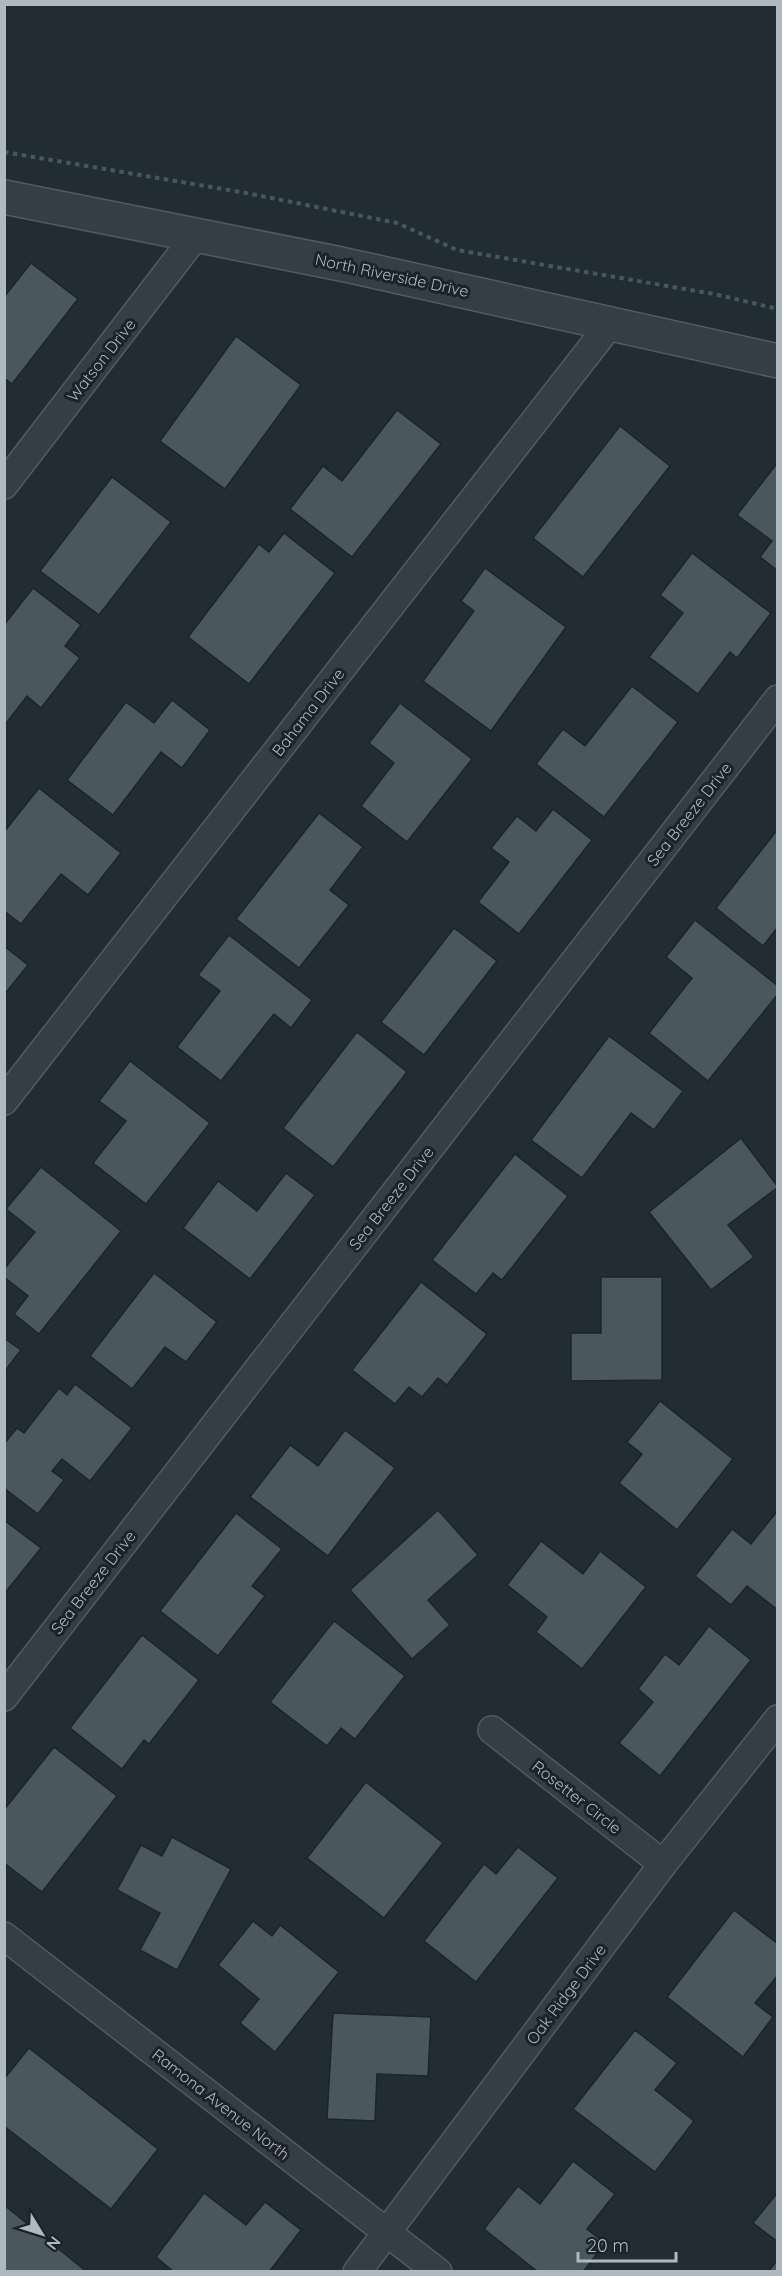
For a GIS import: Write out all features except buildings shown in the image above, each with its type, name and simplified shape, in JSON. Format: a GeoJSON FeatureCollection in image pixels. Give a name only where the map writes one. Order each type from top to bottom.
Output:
{"type":"FeatureCollection","features":[{"type":"Feature","properties":{"kind":"street","name":"North Riverside Drive"},"geometry":{"type":"LineString","coordinates":[[4,197],[197,234],[777,361]]}},
{"type":"Feature","properties":{"kind":"street","name":"Watson Drive"},"geometry":{"type":"LineString","coordinates":[[4,485],[197,234]]}},
{"type":"Feature","properties":{"kind":"street","name":"Bahama Drive"},"geometry":{"type":"LineString","coordinates":[[4,1101],[611,323]]}},
{"type":"Feature","properties":{"kind":"street","name":"Sea Breeze Drive"},"geometry":{"type":"LineString","coordinates":[[4,1697],[777,699]]}},
{"type":"Feature","properties":{"kind":"street","name":"Oak Ridge Drive"},"geometry":{"type":"LineString","coordinates":[[357,2271],[663,1864],[777,1719]]}},
{"type":"Feature","properties":{"kind":"street","name":"Rosetter Circle"},"geometry":{"type":"LineString","coordinates":[[492,1730],[663,1864]]}},
{"type":"Feature","properties":{"kind":"street","name":"Ramona Avenue North"},"geometry":{"type":"LineString","coordinates":[[4,1936],[438,2271]]}},
{"type":"Feature","properties":{"kind":"path"},"geometry":{"type":"LineString","coordinates":[[4,152],[241,192],[397,223],[457,250],[714,294],[777,309]]}}]}
